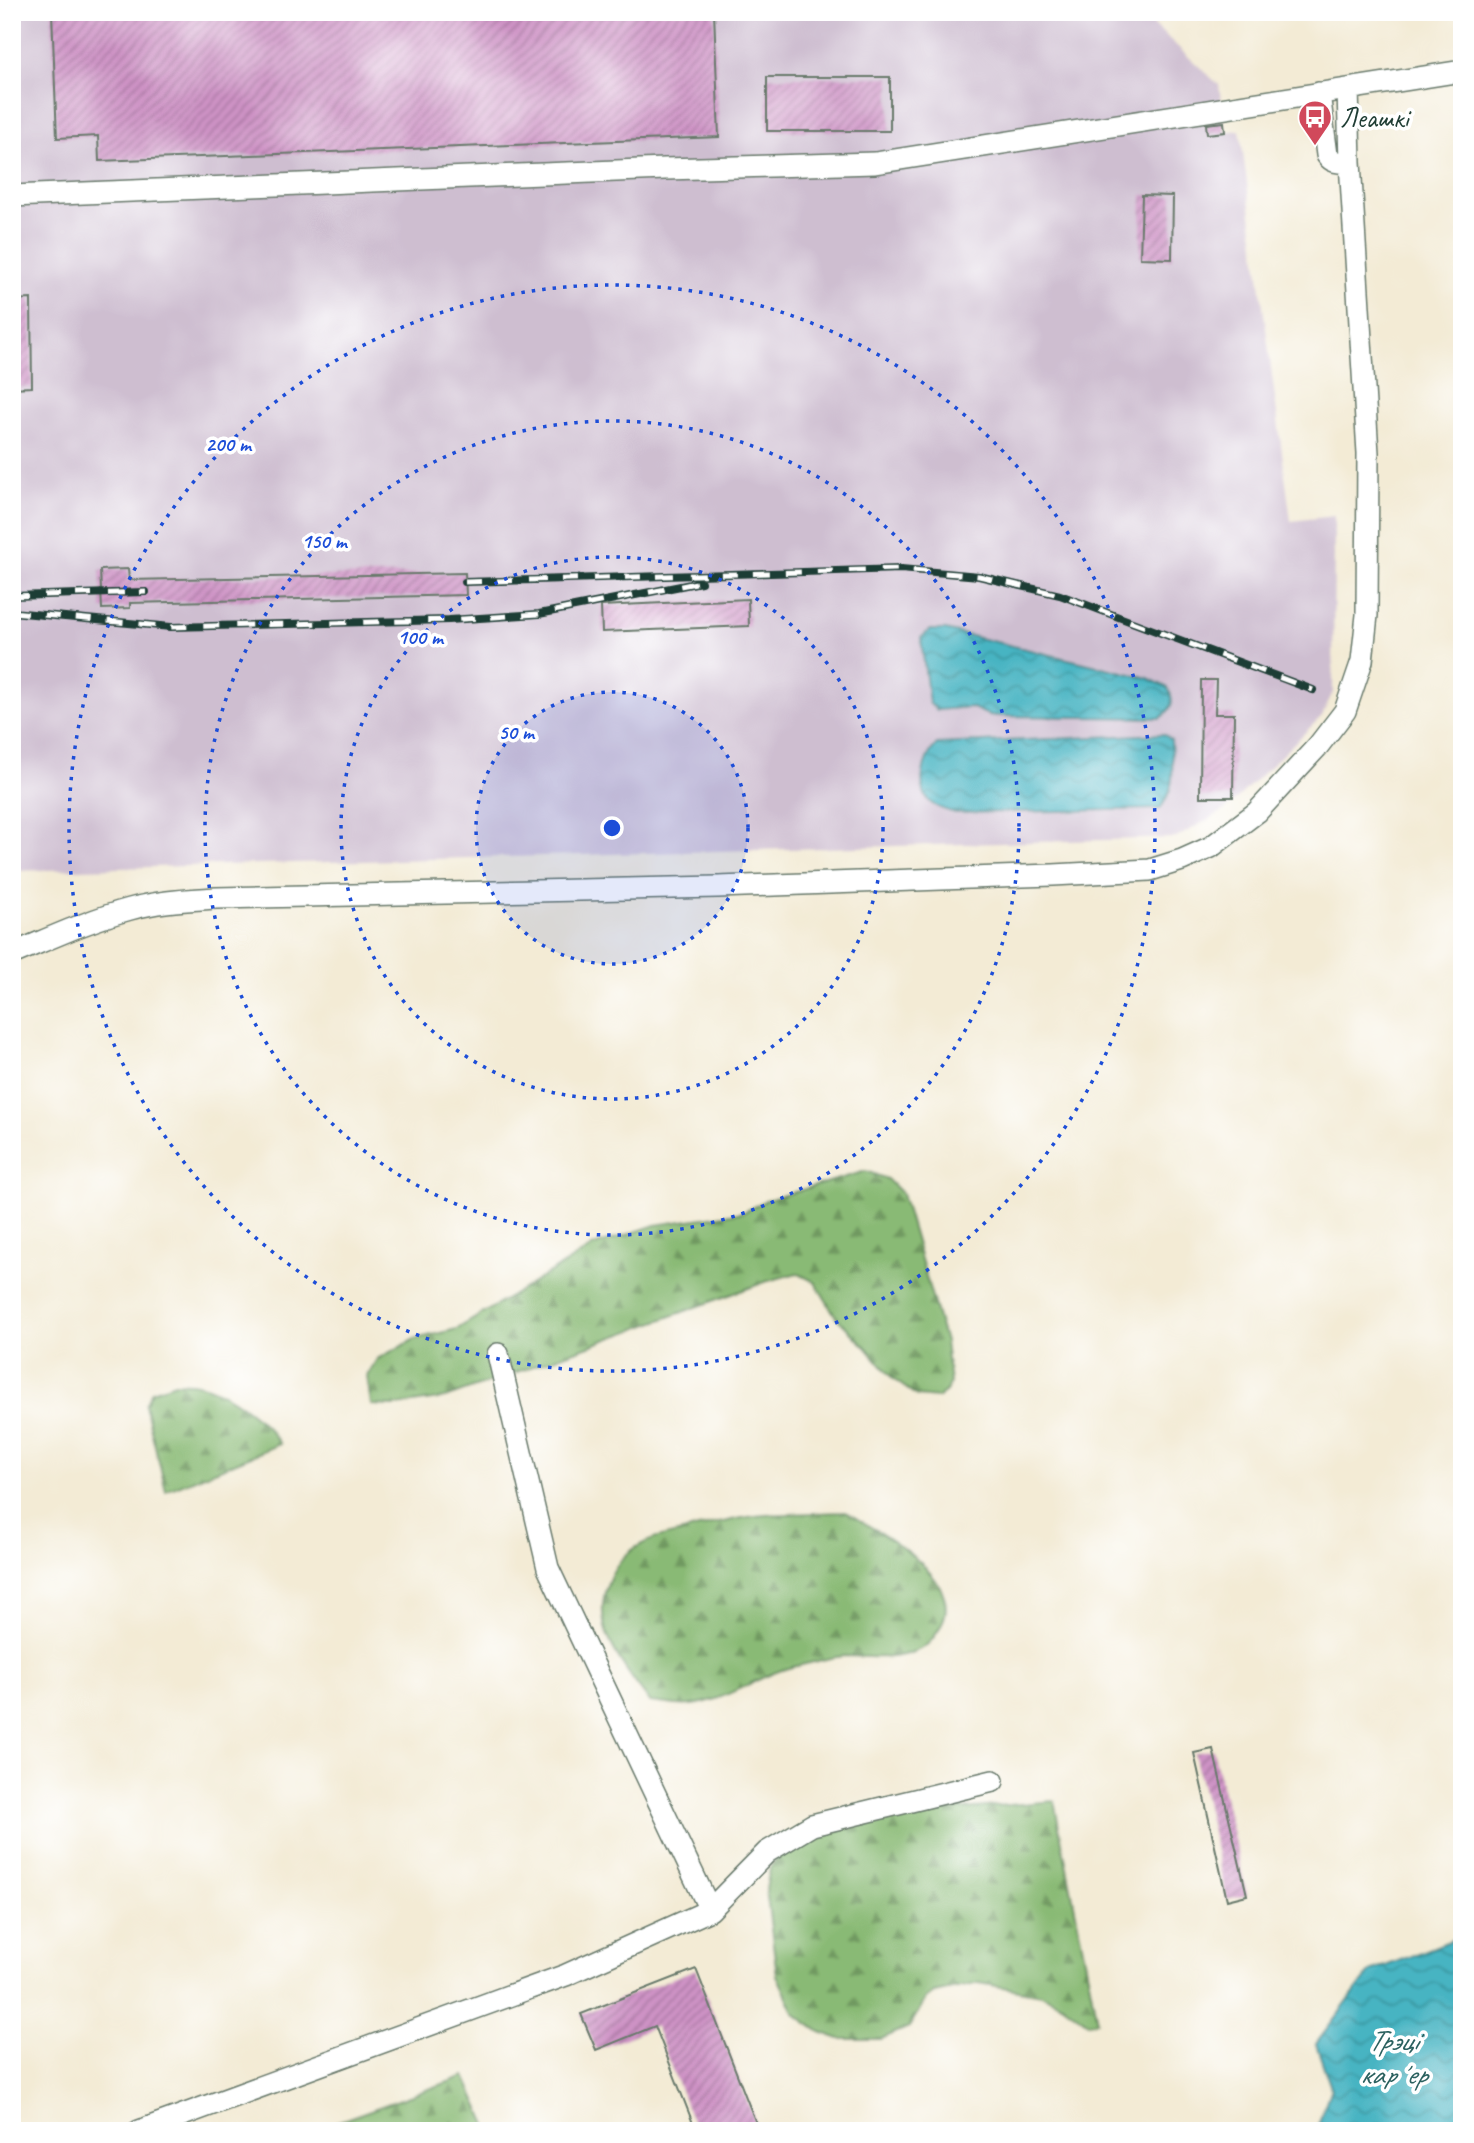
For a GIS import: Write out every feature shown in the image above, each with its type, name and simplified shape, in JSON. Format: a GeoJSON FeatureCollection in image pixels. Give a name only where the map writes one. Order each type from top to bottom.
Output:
{"type":"FeatureCollection","features":[{"type":"Feature","properties":{"kind":"street"},"geometry":{"type":"LineString","coordinates":[[12,196],[875,163],[1462,71]]}},
{"type":"Feature","properties":{"kind":"street"},"geometry":{"type":"LineString","coordinates":[[12,954],[99,919],[161,902],[216,898],[718,887],[1150,870],[1182,860],[1211,846],[1257,812],[1318,746],[1345,712],[1362,661],[1367,615],[1368,453],[1348,89]]}},
{"type":"Feature","properties":{"kind":"street"},"geometry":{"type":"LineString","coordinates":[[1319,93],[1327,155],[1330,160],[1336,162],[1350,162]]}},
{"type":"Feature","properties":{"kind":"street"},"geometry":{"type":"LineString","coordinates":[[498,1353],[548,1568],[710,1910]]}},
{"type":"Feature","properties":{"kind":"street"},"geometry":{"type":"LineString","coordinates":[[139,2131],[566,1975],[710,1910],[767,1852],[812,1825],[993,1781]]}},
{"type":"Feature","properties":{"kind":"shaded area"},"geometry":{"type":"Polygon","coordinates":[[[12,12],[1140,12],[1219,85],[1225,132],[1240,130],[1291,521],[1334,516],[1333,692],[1322,716],[1225,810],[1176,838],[12,871],[12,12]]]}},
{"type":"Feature","properties":{"kind":"green space"},"geometry":{"type":"Polygon","coordinates":[[[866,1171],[887,1179],[902,1194],[945,1342],[950,1383],[946,1391],[937,1398],[917,1396],[893,1379],[836,1317],[815,1282],[797,1273],[768,1281],[445,1398],[393,1406],[371,1405],[367,1376],[377,1359],[415,1339],[457,1329],[594,1246],[655,1225],[744,1212],[764,1201],[866,1171]]]}},
{"type":"Feature","properties":{"kind":"green space"},"geometry":{"type":"Polygon","coordinates":[[[175,1383],[192,1383],[220,1392],[255,1416],[280,1444],[166,1491],[145,1405],[152,1391],[175,1383]]]}},
{"type":"Feature","properties":{"kind":"green space"},"geometry":{"type":"Polygon","coordinates":[[[846,1512],[914,1557],[941,1589],[946,1606],[942,1623],[927,1644],[904,1655],[845,1656],[784,1669],[719,1698],[692,1705],[650,1702],[633,1680],[609,1639],[603,1612],[607,1585],[620,1562],[630,1552],[657,1538],[737,1519],[778,1514],[846,1512]]]}},
{"type":"Feature","properties":{"kind":"green space"},"geometry":{"type":"Polygon","coordinates":[[[1054,1801],[1097,2021],[1088,2023],[1062,2004],[1041,1994],[980,1983],[934,1993],[926,1999],[909,2027],[881,2039],[840,2039],[820,2032],[795,2014],[777,1975],[766,1889],[770,1868],[776,1859],[830,1824],[883,1816],[1054,1801]]]}},
{"type":"Feature","properties":{"kind":"green space"},"geometry":{"type":"Polygon","coordinates":[[[465,2076],[490,2131],[312,2131],[465,2076]]]}},
{"type":"Feature","properties":{"kind":"water"},"geometry":{"type":"Polygon","coordinates":[[[930,630],[945,630],[1148,678],[1168,688],[1171,705],[1160,718],[998,716],[988,715],[971,707],[937,710],[929,703],[921,638],[930,630]]]}},
{"type":"Feature","properties":{"kind":"water"},"geometry":{"type":"Polygon","coordinates":[[[1164,734],[1171,740],[1172,776],[1169,792],[1160,809],[955,813],[934,805],[924,792],[922,783],[928,757],[937,744],[1164,734]]]}},
{"type":"Feature","properties":{"kind":"water","name":"Трэці карʼер"},"geometry":{"type":"Polygon","coordinates":[[[1462,1936],[1462,2131],[1316,2131],[1331,2088],[1316,2044],[1370,1972],[1462,1936]]]}},
{"type":"Feature","properties":{"kind":"building"},"geometry":{"type":"Polygon","coordinates":[[[52,12],[205,12],[205,16],[276,12],[714,12],[719,137],[99,161],[98,136],[57,138],[52,12]]]}},
{"type":"Feature","properties":{"kind":"building"},"geometry":{"type":"Polygon","coordinates":[[[767,77],[890,77],[890,131],[767,131],[767,77]]]}},
{"type":"Feature","properties":{"kind":"building"},"geometry":{"type":"Polygon","coordinates":[[[1224,122],[1225,132],[1207,134],[1206,124],[1224,122]]]}},
{"type":"Feature","properties":{"kind":"building"},"geometry":{"type":"Polygon","coordinates":[[[1142,195],[1173,196],[1172,259],[1140,258],[1142,195]]]}},
{"type":"Feature","properties":{"kind":"building"},"geometry":{"type":"Polygon","coordinates":[[[31,299],[32,387],[12,388],[12,300],[31,299]]]}},
{"type":"Feature","properties":{"kind":"building"},"geometry":{"type":"Polygon","coordinates":[[[128,569],[129,580],[465,573],[466,595],[130,603],[130,608],[102,609],[100,570],[128,569]]]}},
{"type":"Feature","properties":{"kind":"building"},"geometry":{"type":"Polygon","coordinates":[[[748,599],[749,626],[602,632],[601,606],[748,599]]]}},
{"type":"Feature","properties":{"kind":"building"},"geometry":{"type":"Polygon","coordinates":[[[1201,680],[1216,680],[1215,714],[1234,714],[1233,797],[1200,797],[1201,680]]]}},
{"type":"Feature","properties":{"kind":"building"},"geometry":{"type":"Polygon","coordinates":[[[1213,1749],[1247,1895],[1227,1900],[1194,1753],[1213,1749]]]}},
{"type":"Feature","properties":{"kind":"building"},"geometry":{"type":"Polygon","coordinates":[[[696,1969],[759,2131],[696,2131],[655,2026],[596,2050],[581,2014],[696,1969]]]}},
{"type":"Feature","properties":{"kind":"railway"},"geometry":{"type":"LineString","coordinates":[[465,582],[901,569],[979,576],[1060,595],[1313,690]]}},
{"type":"Feature","properties":{"kind":"railway"},"geometry":{"type":"LineString","coordinates":[[12,612],[171,627],[449,620],[539,614],[701,582]]}},
{"type":"Feature","properties":{"kind":"railway"},"geometry":{"type":"LineString","coordinates":[[12,596],[146,592]]}},
{"type":"Feature","properties":{"kind":"place","name":"Леашкі"},"geometry":{"type":"Point","coordinates":[1315,147]}}]}
